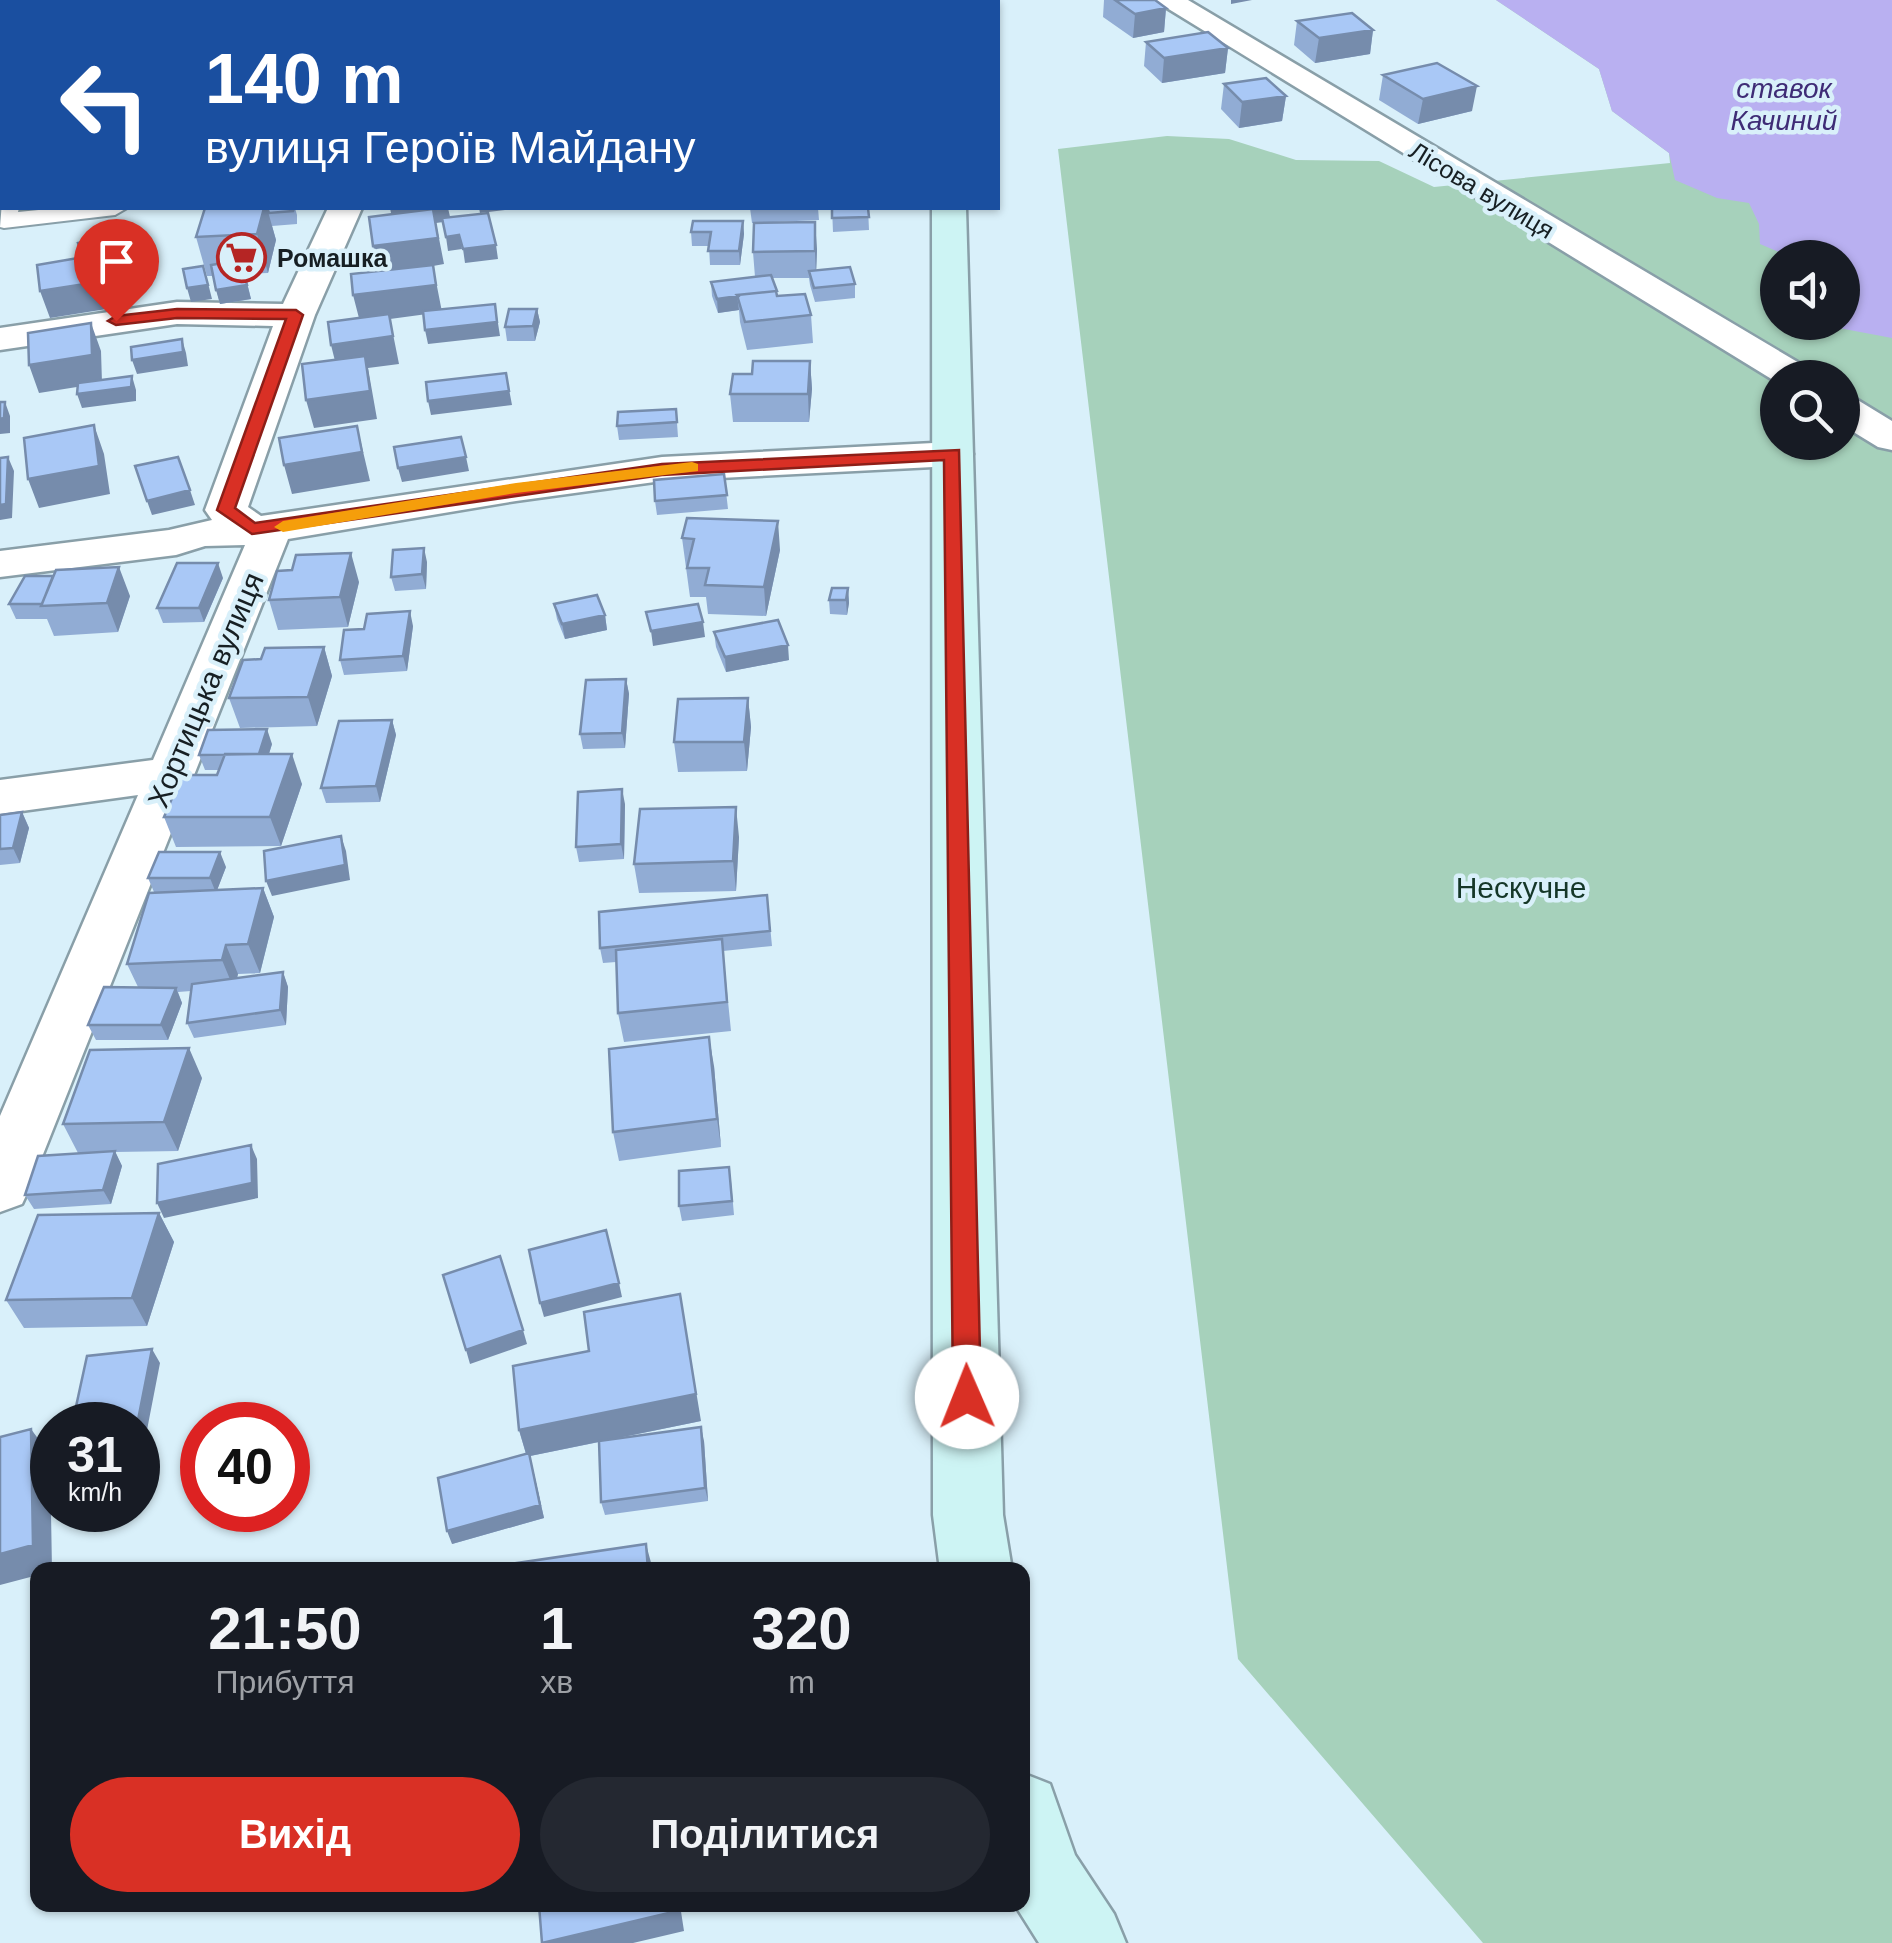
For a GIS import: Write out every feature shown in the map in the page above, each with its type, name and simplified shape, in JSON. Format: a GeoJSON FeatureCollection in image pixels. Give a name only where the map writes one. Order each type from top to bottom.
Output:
{"type":"FeatureCollection","features":[{"type":"Feature","properties":{"kind":"street","name":"Лісова вулиця"},"geometry":{"type":"LineString","coordinates":[[1168,0],[1766,360]]}},
{"type":"Feature","properties":{"kind":"street","name":"Хортицька вулиця"},"geometry":{"type":"LineString","coordinates":[[0,1187],[268,542],[226,510],[296,315],[344,210]]}},
{"type":"Feature","properties":{"kind":"street"},"geometry":{"type":"LineString","coordinates":[[949,210],[968,1515],[975,1562]]}},
{"type":"Feature","properties":{"kind":"street"},"geometry":{"type":"LineString","coordinates":[[0,339],[177,314],[296,315]]}},
{"type":"Feature","properties":{"kind":"street"},"geometry":{"type":"LineString","coordinates":[[1860,418],[1892,438]]}},
{"type":"Feature","properties":{"kind":"street"},"geometry":{"type":"LineString","coordinates":[[0,564],[662,470],[953,454]]}},
{"type":"Feature","properties":{"kind":"street"},"geometry":{"type":"LineString","coordinates":[[0,797],[170,774]]}},
{"type":"Feature","properties":{"kind":"street"},"geometry":{"type":"LineString","coordinates":[[1030,1836],[1043,1876],[1085,1943]]}},
{"type":"Feature","properties":{"kind":"lane"},"geometry":{"type":"LineString","coordinates":[[7,210],[4,221],[99,210]]}},
{"type":"Feature","properties":{"kind":"green space","name":"Нескучне"},"geometry":{"type":"Polygon","coordinates":[[[1496,0],[1892,0],[1892,1943],[1483,1943],[1238,1659],[1058,149],[1167,136],[1229,139],[1296,160],[1379,161],[1434,187],[1670,163],[1669,153],[1612,111],[1599,69],[1496,0]]]}},
{"type":"Feature","properties":{"kind":"water","name":"ставок Качиний"},"geometry":{"type":"Polygon","coordinates":[[[1496,0],[1892,0],[1892,338],[1860,332],[1860,240],[1760,240],[1760,244],[1759,224],[1749,203],[1717,198],[1675,180],[1669,153],[1612,111],[1599,69],[1496,0]]]}},
{"type":"Feature","properties":{"kind":"building"},"geometry":{"type":"Polygon","coordinates":[[[1115,0],[1155,0],[1166,8],[1135,14],[1115,0]]]}},
{"type":"Feature","properties":{"kind":"building"},"geometry":{"type":"Polygon","coordinates":[[[1352,13],[1373,30],[1319,38],[1297,21],[1352,13]]]}},
{"type":"Feature","properties":{"kind":"building"},"geometry":{"type":"Polygon","coordinates":[[[1208,32],[1228,48],[1164,58],[1146,42],[1208,32]]]}},
{"type":"Feature","properties":{"kind":"building"},"geometry":{"type":"Polygon","coordinates":[[[1437,63],[1477,86],[1423,99],[1383,75],[1437,63]]]}},
{"type":"Feature","properties":{"kind":"building"},"geometry":{"type":"Polygon","coordinates":[[[1266,78],[1286,96],[1242,102],[1224,84],[1266,78]]]}},
{"type":"Feature","properties":{"kind":"building"},"geometry":{"type":"Polygon","coordinates":[[[204,210],[263,210],[257,234],[196,237],[204,210]]]}},
{"type":"Feature","properties":{"kind":"building"},"geometry":{"type":"Polygon","coordinates":[[[433,210],[438,238],[373,246],[369,217],[433,210]]]}},
{"type":"Feature","properties":{"kind":"building"},"geometry":{"type":"Polygon","coordinates":[[[832,210],[868,210],[869,217],[832,218],[832,210]]]}},
{"type":"Feature","properties":{"kind":"building"},"geometry":{"type":"Polygon","coordinates":[[[488,213],[496,245],[463,249],[459,235],[446,237],[442,218],[488,213]]]}},
{"type":"Feature","properties":{"kind":"building"},"geometry":{"type":"Polygon","coordinates":[[[693,221],[743,221],[739,251],[708,251],[711,232],[691,232],[693,221]]]}},
{"type":"Feature","properties":{"kind":"building"},"geometry":{"type":"Polygon","coordinates":[[[815,222],[815,251],[753,252],[754,223],[815,222]]]}},
{"type":"Feature","properties":{"kind":"building"},"geometry":{"type":"Polygon","coordinates":[[[130,234],[133,243],[81,252],[78,243],[130,234]]]}},
{"type":"Feature","properties":{"kind":"building"},"geometry":{"type":"Polygon","coordinates":[[[113,252],[116,269],[102,271],[104,281],[40,291],[37,265],[113,252]]]}},
{"type":"Feature","properties":{"kind":"building"},"geometry":{"type":"Polygon","coordinates":[[[241,260],[247,285],[216,290],[211,265],[241,260]]]}},
{"type":"Feature","properties":{"kind":"building"},"geometry":{"type":"Polygon","coordinates":[[[433,265],[436,285],[353,295],[351,274],[433,265]]]}},
{"type":"Feature","properties":{"kind":"building"},"geometry":{"type":"Polygon","coordinates":[[[203,266],[208,285],[187,288],[183,269],[203,266]]]}},
{"type":"Feature","properties":{"kind":"building"},"geometry":{"type":"Polygon","coordinates":[[[850,267],[855,284],[814,288],[809,271],[850,267]]]}},
{"type":"Feature","properties":{"kind":"building"},"geometry":{"type":"Polygon","coordinates":[[[771,275],[777,291],[717,299],[711,282],[771,275]]]}},
{"type":"Feature","properties":{"kind":"building"},"geometry":{"type":"Polygon","coordinates":[[[776,291],[777,296],[805,294],[811,315],[745,322],[737,295],[776,291]]]}},
{"type":"Feature","properties":{"kind":"building"},"geometry":{"type":"Polygon","coordinates":[[[495,304],[497,322],[425,330],[423,311],[495,304]]]}},
{"type":"Feature","properties":{"kind":"building"},"geometry":{"type":"Polygon","coordinates":[[[509,309],[537,309],[533,326],[505,327],[509,309]]]}},
{"type":"Feature","properties":{"kind":"building"},"geometry":{"type":"Polygon","coordinates":[[[389,314],[393,336],[331,345],[328,322],[389,314]]]}},
{"type":"Feature","properties":{"kind":"building"},"geometry":{"type":"Polygon","coordinates":[[[91,323],[92,355],[29,365],[28,333],[91,323]]]}},
{"type":"Feature","properties":{"kind":"building"},"geometry":{"type":"Polygon","coordinates":[[[182,339],[183,352],[132,360],[131,347],[182,339]]]}},
{"type":"Feature","properties":{"kind":"building"},"geometry":{"type":"Polygon","coordinates":[[[365,356],[370,391],[306,400],[302,364],[365,356]]]}},
{"type":"Feature","properties":{"kind":"building"},"geometry":{"type":"Polygon","coordinates":[[[753,361],[810,361],[808,394],[730,394],[733,374],[752,374],[753,361]]]}},
{"type":"Feature","properties":{"kind":"building"},"geometry":{"type":"Polygon","coordinates":[[[506,373],[509,391],[428,401],[426,382],[506,373]]]}},
{"type":"Feature","properties":{"kind":"building"},"geometry":{"type":"Polygon","coordinates":[[[132,376],[131,387],[77,394],[78,383],[132,376]]]}},
{"type":"Feature","properties":{"kind":"building"},"geometry":{"type":"Polygon","coordinates":[[[0,402],[5,402],[4,418],[0,419],[0,402]]]}},
{"type":"Feature","properties":{"kind":"building"},"geometry":{"type":"Polygon","coordinates":[[[676,409],[677,422],[617,426],[618,412],[676,409]]]}},
{"type":"Feature","properties":{"kind":"building"},"geometry":{"type":"Polygon","coordinates":[[[94,425],[99,466],[28,479],[24,438],[94,425]]]}},
{"type":"Feature","properties":{"kind":"building"},"geometry":{"type":"Polygon","coordinates":[[[357,426],[362,452],[284,465],[279,438],[357,426]]]}},
{"type":"Feature","properties":{"kind":"building"},"geometry":{"type":"Polygon","coordinates":[[[461,437],[466,457],[398,468],[394,447],[461,437]]]}},
{"type":"Feature","properties":{"kind":"building"},"geometry":{"type":"Polygon","coordinates":[[[8,457],[6,504],[0,505],[0,458],[8,457]]]}},
{"type":"Feature","properties":{"kind":"building"},"geometry":{"type":"Polygon","coordinates":[[[178,457],[190,490],[147,501],[135,466],[178,457]]]}},
{"type":"Feature","properties":{"kind":"building"},"geometry":{"type":"Polygon","coordinates":[[[724,474],[727,495],[655,501],[654,480],[724,474]]]}},
{"type":"Feature","properties":{"kind":"building"},"geometry":{"type":"Polygon","coordinates":[[[687,518],[778,521],[764,587],[705,585],[709,568],[687,568],[694,539],[682,538],[687,518]]]}},
{"type":"Feature","properties":{"kind":"building"},"geometry":{"type":"Polygon","coordinates":[[[424,548],[422,574],[391,577],[393,550],[424,548]]]}},
{"type":"Feature","properties":{"kind":"building"},"geometry":{"type":"Polygon","coordinates":[[[351,553],[340,597],[269,600],[277,571],[292,570],[296,555],[351,553]]]}},
{"type":"Feature","properties":{"kind":"building"},"geometry":{"type":"Polygon","coordinates":[[[177,563],[218,563],[199,608],[157,608],[177,563]]]}},
{"type":"Feature","properties":{"kind":"building"},"geometry":{"type":"Polygon","coordinates":[[[119,567],[107,603],[41,606],[56,570],[119,567]]]}},
{"type":"Feature","properties":{"kind":"building"},"geometry":{"type":"Polygon","coordinates":[[[25,576],[53,576],[42,604],[9,604],[25,576]]]}},
{"type":"Feature","properties":{"kind":"building"},"geometry":{"type":"Polygon","coordinates":[[[832,588],[848,588],[846,600],[829,600],[832,588]]]}},
{"type":"Feature","properties":{"kind":"building"},"geometry":{"type":"Polygon","coordinates":[[[597,595],[605,615],[562,624],[554,604],[597,595]]]}},
{"type":"Feature","properties":{"kind":"building"},"geometry":{"type":"Polygon","coordinates":[[[698,604],[703,622],[651,631],[646,612],[698,604]]]}},
{"type":"Feature","properties":{"kind":"building"},"geometry":{"type":"Polygon","coordinates":[[[410,611],[403,656],[340,660],[344,630],[364,629],[367,614],[410,611]]]}},
{"type":"Feature","properties":{"kind":"building"},"geometry":{"type":"Polygon","coordinates":[[[778,620],[788,645],[725,657],[714,632],[778,620]]]}},
{"type":"Feature","properties":{"kind":"building"},"geometry":{"type":"Polygon","coordinates":[[[324,647],[308,697],[229,698],[243,660],[261,659],[265,648],[324,647]]]}},
{"type":"Feature","properties":{"kind":"building"},"geometry":{"type":"Polygon","coordinates":[[[626,679],[622,733],[580,734],[586,680],[626,679]]]}},
{"type":"Feature","properties":{"kind":"building"},"geometry":{"type":"Polygon","coordinates":[[[748,698],[744,742],[674,742],[678,699],[748,698]]]}},
{"type":"Feature","properties":{"kind":"building"},"geometry":{"type":"Polygon","coordinates":[[[392,720],[376,786],[321,788],[339,721],[392,720]]]}},
{"type":"Feature","properties":{"kind":"building"},"geometry":{"type":"Polygon","coordinates":[[[267,729],[259,754],[199,755],[208,730],[267,729]]]}},
{"type":"Feature","properties":{"kind":"building"},"geometry":{"type":"Polygon","coordinates":[[[225,754],[292,754],[270,817],[164,817],[182,775],[217,775],[225,754]]]}},
{"type":"Feature","properties":{"kind":"building"},"geometry":{"type":"Polygon","coordinates":[[[622,789],[621,844],[576,847],[578,792],[622,789]]]}},
{"type":"Feature","properties":{"kind":"building"},"geometry":{"type":"Polygon","coordinates":[[[736,807],[733,861],[634,864],[640,809],[736,807]]]}},
{"type":"Feature","properties":{"kind":"building"},"geometry":{"type":"Polygon","coordinates":[[[22,812],[13,848],[0,849],[0,815],[22,812]]]}},
{"type":"Feature","properties":{"kind":"building"},"geometry":{"type":"Polygon","coordinates":[[[341,836],[345,865],[266,881],[264,851],[341,836]]]}},
{"type":"Feature","properties":{"kind":"building"},"geometry":{"type":"Polygon","coordinates":[[[159,852],[220,852],[210,878],[148,878],[159,852]]]}},
{"type":"Feature","properties":{"kind":"building"},"geometry":{"type":"Polygon","coordinates":[[[263,888],[248,944],[226,945],[222,960],[127,964],[149,893],[263,888]]]}},
{"type":"Feature","properties":{"kind":"building"},"geometry":{"type":"Polygon","coordinates":[[[767,895],[770,931],[600,948],[599,912],[767,895]]]}},
{"type":"Feature","properties":{"kind":"building"},"geometry":{"type":"Polygon","coordinates":[[[722,939],[727,1002],[618,1013],[616,950],[722,939]]]}},
{"type":"Feature","properties":{"kind":"building"},"geometry":{"type":"Polygon","coordinates":[[[283,972],[280,1010],[187,1023],[192,984],[283,972]]]}},
{"type":"Feature","properties":{"kind":"building"},"geometry":{"type":"Polygon","coordinates":[[[104,987],[176,988],[161,1025],[88,1025],[104,987]]]}},
{"type":"Feature","properties":{"kind":"building"},"geometry":{"type":"Polygon","coordinates":[[[709,1037],[717,1119],[613,1132],[609,1049],[709,1037]]]}},
{"type":"Feature","properties":{"kind":"building"},"geometry":{"type":"Polygon","coordinates":[[[189,1048],[164,1122],[63,1124],[90,1050],[189,1048]]]}},
{"type":"Feature","properties":{"kind":"building"},"geometry":{"type":"Polygon","coordinates":[[[251,1145],[252,1183],[157,1203],[158,1164],[251,1145]]]}},
{"type":"Feature","properties":{"kind":"building"},"geometry":{"type":"Polygon","coordinates":[[[115,1151],[103,1190],[25,1195],[38,1156],[115,1151]]]}},
{"type":"Feature","properties":{"kind":"building"},"geometry":{"type":"Polygon","coordinates":[[[729,1167],[732,1201],[679,1206],[679,1171],[729,1167]]]}},
{"type":"Feature","properties":{"kind":"building"},"geometry":{"type":"Polygon","coordinates":[[[159,1213],[132,1298],[6,1300],[38,1215],[159,1213]]]}},
{"type":"Feature","properties":{"kind":"building"},"geometry":{"type":"Polygon","coordinates":[[[606,1230],[619,1283],[540,1303],[529,1250],[606,1230]]]}},
{"type":"Feature","properties":{"kind":"building"},"geometry":{"type":"Polygon","coordinates":[[[500,1256],[523,1330],[466,1350],[443,1275],[500,1256]]]}},
{"type":"Feature","properties":{"kind":"building"},"geometry":{"type":"Polygon","coordinates":[[[680,1294],[696,1394],[519,1430],[513,1366],[589,1351],[584,1312],[680,1294]]]}},
{"type":"Feature","properties":{"kind":"building"},"geometry":{"type":"Polygon","coordinates":[[[152,1349],[142,1402],[77,1402],[87,1356],[152,1349]]]}},
{"type":"Feature","properties":{"kind":"building"},"geometry":{"type":"Polygon","coordinates":[[[701,1427],[705,1488],[601,1502],[599,1441],[701,1427]]]}},
{"type":"Feature","properties":{"kind":"building"},"geometry":{"type":"Polygon","coordinates":[[[30,1429],[33,1545],[0,1554],[0,1437],[30,1429]]]}},
{"type":"Feature","properties":{"kind":"building"},"geometry":{"type":"Polygon","coordinates":[[[529,1453],[540,1505],[447,1531],[438,1478],[529,1453]]]}},
{"type":"Feature","properties":{"kind":"building"},"geometry":{"type":"Polygon","coordinates":[[[646,1544],[647,1562],[524,1562],[646,1544]]]}},
{"type":"Feature","properties":{"kind":"building"},"geometry":{"type":"Polygon","coordinates":[[[540,1912],[673,1912],[542,1943],[540,1912]]]}},
{"type":"Feature","properties":{"kind":"slow traffic"},"geometry":{"type":"LineString","coordinates":[[283,527],[516,488],[692,468]]}},
{"type":"Feature","properties":{"kind":"place","name":"Ромашка"},"geometry":{"type":"Point","coordinates":[242,258]}},
{"type":"Feature","properties":{"kind":"route"},"geometry":{"type":"LineString","coordinates":[[116,321],[177,314],[296,315],[226,510],[252,529],[662,470],[953,454],[967,1397]]}}]}
